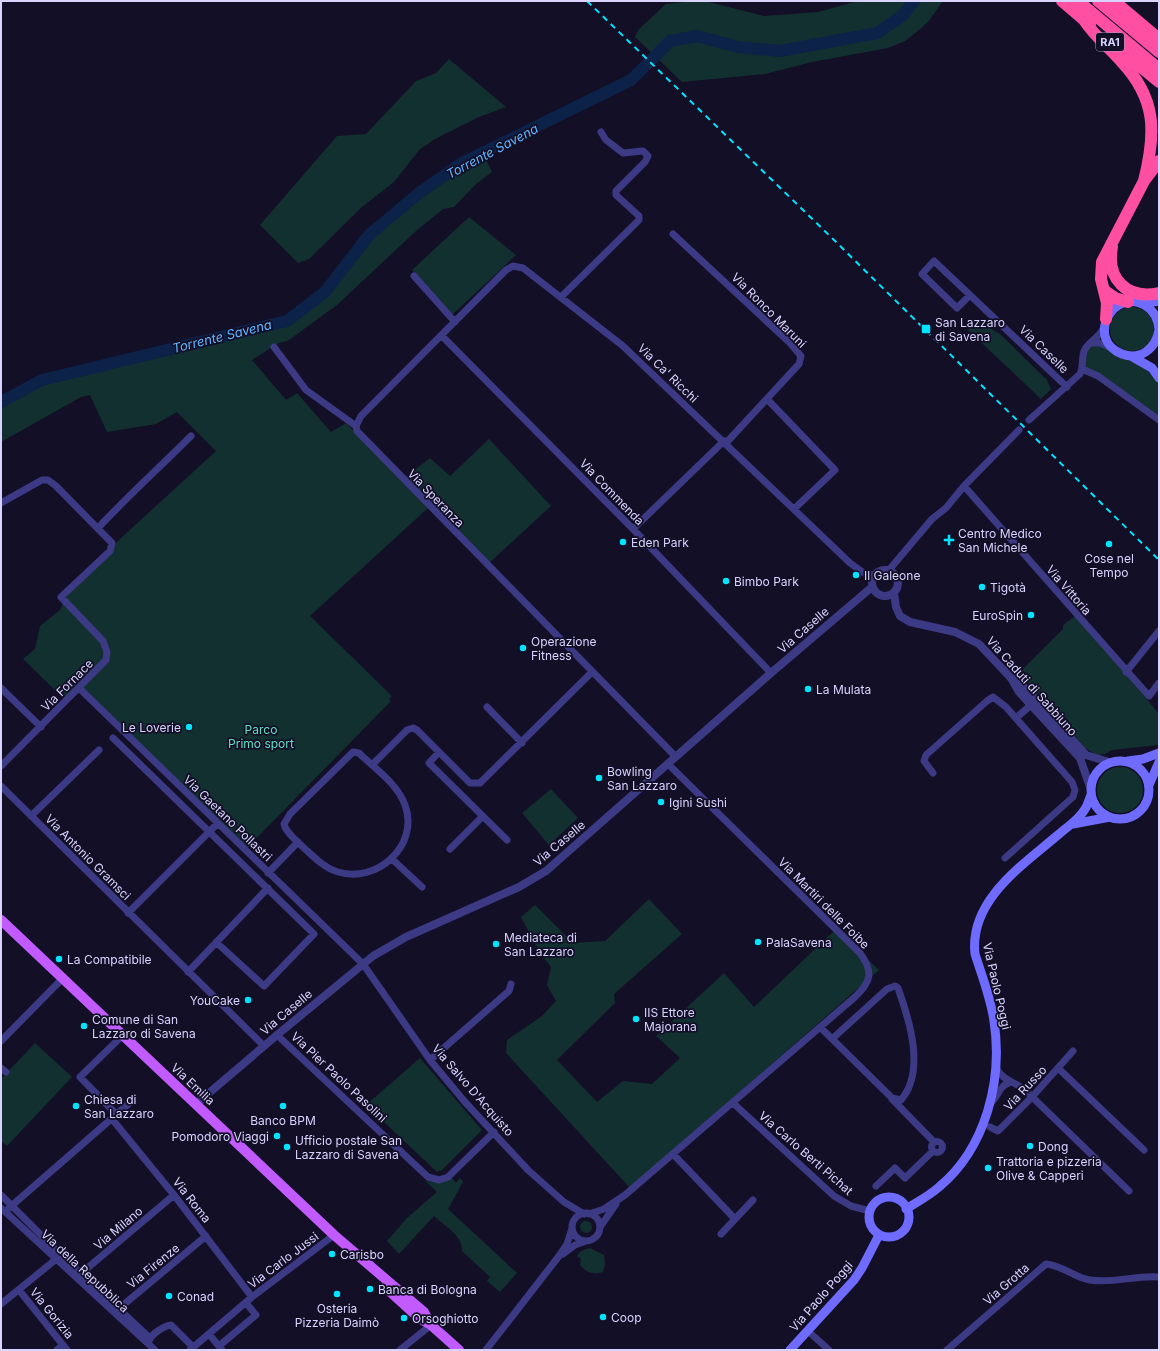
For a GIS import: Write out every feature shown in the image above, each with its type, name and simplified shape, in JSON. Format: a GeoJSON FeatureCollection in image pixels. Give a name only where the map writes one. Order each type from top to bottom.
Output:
{"type":"FeatureCollection","features":[{"type":"Feature","properties":{"kind":"highway","name":"RA1"},"geometry":{"type":"LineString","coordinates":[[1062,1],[1159,82]]}},
{"type":"Feature","properties":{"kind":"highway"},"geometry":{"type":"LineString","coordinates":[[1078,1],[1159,69]]}},
{"type":"Feature","properties":{"kind":"highway"},"geometry":{"type":"LineString","coordinates":[[1098,1],[1159,52]]}},
{"type":"Feature","properties":{"kind":"highway","name":"RA1"},"geometry":{"type":"LineString","coordinates":[[1118,5],[1159,39]]}},
{"type":"Feature","properties":{"kind":"highway"},"geometry":{"type":"LineString","coordinates":[[1118,5],[1141,17],[1159,32]]}},
{"type":"Feature","properties":{"kind":"highway"},"geometry":{"type":"LineString","coordinates":[[1084,20],[1094,35],[1132,73],[1142,87],[1149,106],[1153,137],[1144,181]]}},
{"type":"Feature","properties":{"kind":"highway"},"geometry":{"type":"LineString","coordinates":[[1105,323],[1107,303],[1101,280],[1102,262],[1116,232],[1144,181],[1159,161]]}},
{"type":"Feature","properties":{"kind":"highway"},"geometry":{"type":"LineString","coordinates":[[1116,232],[1110,257],[1113,272],[1117,280],[1130,291],[1141,294],[1159,293]]}},
{"type":"Feature","properties":{"kind":"highway"},"geometry":{"type":"LineString","coordinates":[[1105,291],[1115,298],[1128,302]]}},
{"type":"Feature","properties":{"kind":"main road"},"geometry":{"type":"LineString","coordinates":[[1128,302],[1142,304],[1159,301]]}},
{"type":"Feature","properties":{"kind":"main road","name":"Via Caselle"},"geometry":{"type":"LineString","coordinates":[[1105,323],[1111,312],[1118,305],[1128,302]]}},
{"type":"Feature","properties":{"kind":"main road"},"geometry":{"type":"LineString","coordinates":[[1142,304],[1150,309],[1159,325],[1151,358],[1152,368]]}},
{"type":"Feature","properties":{"kind":"main road"},"geometry":{"type":"LineString","coordinates":[[1105,323],[1106,338],[1112,348],[1118,352],[1131,356],[1152,368],[1159,378]]}},
{"type":"Feature","properties":{"kind":"main road"},"geometry":{"type":"LineString","coordinates":[[1131,356],[1144,353],[1154,344]]}},
{"type":"Feature","properties":{"kind":"main road"},"geometry":{"type":"LineString","coordinates":[[1073,824],[1085,809],[1092,778],[1098,770],[1108,762],[1118,760],[1128,761],[1159,753]]}},
{"type":"Feature","properties":{"kind":"main road"},"geometry":{"type":"LineString","coordinates":[[1128,761],[1142,769],[1149,785]]}},
{"type":"Feature","properties":{"kind":"main road"},"geometry":{"type":"LineString","coordinates":[[1090,791],[1094,804],[1100,811],[1110,817],[1119,819],[1128,818],[1138,813],[1144,807],[1149,797],[1149,785],[1159,762]]}},
{"type":"Feature","properties":{"kind":"main road"},"geometry":{"type":"LineString","coordinates":[[1073,824],[1110,817]]}},
{"type":"Feature","properties":{"kind":"main road","name":"Via Paolo Poggi"},"geometry":{"type":"LineString","coordinates":[[906,1209],[940,1187],[960,1165],[981,1128],[990,1104],[996,1068],[997,1050],[994,1020],[975,954],[974,940],[983,911],[996,890],[1073,824]]}},
{"type":"Feature","properties":{"kind":"main road","name":"Via Emilia"},"geometry":{"type":"LineString","coordinates":[[1,920],[334,1235],[424,1312],[431,1325],[459,1350]]}},
{"type":"Feature","properties":{"kind":"main road"},"geometry":{"type":"LineString","coordinates":[[891,1198],[897,1200],[906,1209],[908,1222],[900,1233],[892,1237],[879,1235],[870,1224],[870,1211],[878,1201],[891,1198]]}},
{"type":"Feature","properties":{"kind":"main road","name":"Via Paolo Poggi"},"geometry":{"type":"LineString","coordinates":[[790,1350],[854,1280],[865,1264],[879,1235]]}},
{"type":"Feature","properties":{"kind":"street"},"geometry":{"type":"LineString","coordinates":[[561,297],[639,220],[636,212],[616,195],[616,191],[645,162],[648,156],[643,151],[623,153],[606,140],[601,132]]}},
{"type":"Feature","properties":{"kind":"street","name":"Via Ronco Maruni"},"geometry":{"type":"LineString","coordinates":[[633,529],[725,442],[767,399],[798,364],[801,356],[790,343],[673,234]]}},
{"type":"Feature","properties":{"kind":"street","name":"Via Caselle"},"geometry":{"type":"LineString","coordinates":[[970,295],[957,308],[922,274],[934,261],[970,295],[1067,387]]}},
{"type":"Feature","properties":{"kind":"street","name":"Via Ca' Ricchi"},"geometry":{"type":"LineString","coordinates":[[455,322],[506,270],[516,266],[525,269],[623,346],[850,562],[864,573],[872,575]]}},
{"type":"Feature","properties":{"kind":"street"},"geometry":{"type":"LineString","coordinates":[[356,426],[361,416],[455,322],[414,276]]}},
{"type":"Feature","properties":{"kind":"street","name":"Via Caselle"},"geometry":{"type":"LineString","coordinates":[[1029,420],[1080,374],[1084,353],[1100,335],[1105,323]]}},
{"type":"Feature","properties":{"kind":"street","name":"Via Commenda"},"geometry":{"type":"LineString","coordinates":[[442,336],[633,529],[771,673]]}},
{"type":"Feature","properties":{"kind":"street"},"geometry":{"type":"LineString","coordinates":[[1091,344],[1100,343],[1112,348]]}},
{"type":"Feature","properties":{"kind":"street","name":"Via Speranza"},"geometry":{"type":"LineString","coordinates":[[274,347],[306,390],[356,426],[362,437],[676,757]]}},
{"type":"Feature","properties":{"kind":"street"},"geometry":{"type":"LineString","coordinates":[[1082,369],[1098,376],[1159,420]]}},
{"type":"Feature","properties":{"kind":"street"},"geometry":{"type":"LineString","coordinates":[[767,399],[835,470],[794,509]]}},
{"type":"Feature","properties":{"kind":"street"},"geometry":{"type":"LineString","coordinates":[[889,570],[898,557],[932,519],[946,508],[964,486],[1019,430]]}},
{"type":"Feature","properties":{"kind":"street"},"geometry":{"type":"LineString","coordinates":[[98,528],[136,488],[161,467],[191,436]]}},
{"type":"Feature","properties":{"kind":"street","name":"Via Fornace"},"geometry":{"type":"LineString","coordinates":[[1,503],[39,481],[45,480],[56,486],[112,543],[110,551],[61,597],[103,641],[107,652],[103,664],[1,766]]}},
{"type":"Feature","properties":{"kind":"street","name":"Via Vittoria"},"geometry":{"type":"LineString","coordinates":[[964,486],[1148,696],[1159,683]]}},
{"type":"Feature","properties":{"kind":"street"},"geometry":{"type":"LineString","coordinates":[[894,593],[881,595],[876,594],[872,587],[872,575],[879,571],[889,570],[895,574],[899,582],[894,593],[896,607]]}},
{"type":"Feature","properties":{"kind":"street","name":"Via Caselle"},"geometry":{"type":"LineString","coordinates":[[196,1104],[363,964],[399,941],[539,876],[771,673],[872,587]]}},
{"type":"Feature","properties":{"kind":"street","name":"Via Caduti di Sabbiuno"},"geometry":{"type":"LineString","coordinates":[[881,595],[896,607],[900,616],[910,622],[944,629],[970,638],[979,644],[1011,678],[1019,692],[1030,705],[1080,758],[1090,791]]}},
{"type":"Feature","properties":{"kind":"street"},"geometry":{"type":"LineString","coordinates":[[1126,672],[1159,631]]}},
{"type":"Feature","properties":{"kind":"street"},"geometry":{"type":"LineString","coordinates":[[372,765],[410,728],[417,730],[470,783],[475,784],[484,780],[592,672]]}},
{"type":"Feature","properties":{"kind":"street"},"geometry":{"type":"LineString","coordinates":[[1011,678],[1018,681],[1032,695],[1079,750],[1094,759],[1108,762]]}},
{"type":"Feature","properties":{"kind":"street"},"geometry":{"type":"LineString","coordinates":[[1,688],[41,727]]}},
{"type":"Feature","properties":{"kind":"street","name":"Via Gaetano Pollastri"},"geometry":{"type":"LineString","coordinates":[[79,688],[363,964]]}},
{"type":"Feature","properties":{"kind":"street"},"geometry":{"type":"LineString","coordinates":[[933,773],[924,761],[926,755],[991,698],[996,698],[1016,718],[1072,782],[1075,793],[1005,858]]}},
{"type":"Feature","properties":{"kind":"street"},"geometry":{"type":"LineString","coordinates":[[1016,718],[1030,705]]}},
{"type":"Feature","properties":{"kind":"street"},"geometry":{"type":"LineString","coordinates":[[487,707],[522,743]]}},
{"type":"Feature","properties":{"kind":"street"},"geometry":{"type":"LineString","coordinates":[[113,738],[314,934],[264,986],[216,942]]}},
{"type":"Feature","properties":{"kind":"street","name":"Via Antonio Gramsci"},"geometry":{"type":"LineString","coordinates":[[31,816],[99,750]]}},
{"type":"Feature","properties":{"kind":"street"},"geometry":{"type":"LineString","coordinates":[[439,752],[429,763],[507,840]]}},
{"type":"Feature","properties":{"kind":"street"},"geometry":{"type":"LineString","coordinates":[[350,753],[358,753],[372,765],[395,788],[406,810],[407,831],[402,846],[392,858],[371,872],[358,875],[341,873],[323,865],[298,842],[285,827],[286,819],[350,753]]}},
{"type":"Feature","properties":{"kind":"street","name":"Via Martiri delle Foibe"},"geometry":{"type":"LineString","coordinates":[[486,1350],[559,1256],[569,1240],[577,1217],[599,1212],[618,1200],[863,990],[869,976],[866,961],[854,946],[668,764]]}},
{"type":"Feature","properties":{"kind":"street","name":"Via Antonio Gramsci"},"geometry":{"type":"LineString","coordinates":[[1,786],[264,1046]]}},
{"type":"Feature","properties":{"kind":"street"},"geometry":{"type":"LineString","coordinates":[[450,849],[483,816]]}},
{"type":"Feature","properties":{"kind":"street","name":"Via Antonio Gramsci"},"geometry":{"type":"LineString","coordinates":[[128,913],[218,823]]}},
{"type":"Feature","properties":{"kind":"street"},"geometry":{"type":"LineString","coordinates":[[268,873],[298,842]]}},
{"type":"Feature","properties":{"kind":"street"},"geometry":{"type":"LineString","coordinates":[[392,858],[422,887]]}},
{"type":"Feature","properties":{"kind":"street"},"geometry":{"type":"LineString","coordinates":[[188,972],[268,888]]}},
{"type":"Feature","properties":{"kind":"street","name":"Via Salvo D'Acquisto"},"geometry":{"type":"LineString","coordinates":[[363,964],[430,1060],[465,1102],[528,1170],[564,1202]]}},
{"type":"Feature","properties":{"kind":"street"},"geometry":{"type":"LineString","coordinates":[[1,1041],[63,978]]}},
{"type":"Feature","properties":{"kind":"street"},"geometry":{"type":"LineString","coordinates":[[430,1060],[509,991],[511,984]]}},
{"type":"Feature","properties":{"kind":"street"},"geometry":{"type":"LineString","coordinates":[[832,1039],[887,989],[895,986],[898,988],[912,1035],[913,1071],[905,1095],[901,1100],[892,1098]]}},
{"type":"Feature","properties":{"kind":"street"},"geometry":{"type":"LineString","coordinates":[[820,1027],[934,1142],[940,1142],[943,1148],[939,1152],[933,1151],[905,1178],[895,1168],[876,1186]]}},
{"type":"Feature","properties":{"kind":"street","name":"Via Pier Paolo Pasolini"},"geometry":{"type":"LineString","coordinates":[[277,1035],[428,1177],[439,1180],[450,1176],[494,1132]]}},
{"type":"Feature","properties":{"kind":"street","name":"Via Roma"},"geometry":{"type":"LineString","coordinates":[[122,1036],[80,1077],[114,1117],[252,1297]]}},
{"type":"Feature","properties":{"kind":"street","name":"Via Russo"},"geometry":{"type":"LineString","coordinates":[[990,1127],[998,1131],[1032,1098],[1073,1051]]}},
{"type":"Feature","properties":{"kind":"street"},"geometry":{"type":"LineString","coordinates":[[996,1068],[1000,1075],[1011,1082],[1018,1084],[1129,1191]]}},
{"type":"Feature","properties":{"kind":"street"},"geometry":{"type":"LineString","coordinates":[[1058,1068],[1144,1150]]}},
{"type":"Feature","properties":{"kind":"street"},"geometry":{"type":"LineString","coordinates":[[990,1104],[997,1098],[1003,1085],[1011,1082]]}},
{"type":"Feature","properties":{"kind":"street"},"geometry":{"type":"LineString","coordinates":[[2,1211],[11,1206],[133,1100]]}},
{"type":"Feature","properties":{"kind":"street","name":"Via Carlo Berti Pichat"},"geometry":{"type":"LineString","coordinates":[[733,1103],[834,1196],[851,1206],[870,1211]]}},
{"type":"Feature","properties":{"kind":"street"},"geometry":{"type":"LineString","coordinates":[[673,1154],[735,1219]]}},
{"type":"Feature","properties":{"kind":"street","name":"Via Milano"},"geometry":{"type":"LineString","coordinates":[[79,1275],[174,1195]]}},
{"type":"Feature","properties":{"kind":"street","name":"Via della Repubblica"},"geometry":{"type":"LineString","coordinates":[[1,1196],[59,1257]]}},
{"type":"Feature","properties":{"kind":"street","name":"Via Martiri delle Foibe"},"geometry":{"type":"LineString","coordinates":[[559,1256],[575,1245],[596,1238],[600,1227],[618,1200]]}},
{"type":"Feature","properties":{"kind":"street"},"geometry":{"type":"LineString","coordinates":[[721,1234],[753,1200]]}},
{"type":"Feature","properties":{"kind":"street"},"geometry":{"type":"LineString","coordinates":[[564,1202],[598,1219],[600,1227]]}},
{"type":"Feature","properties":{"kind":"street"},"geometry":{"type":"LineString","coordinates":[[564,1202],[572,1215],[576,1237],[586,1241]]}},
{"type":"Feature","properties":{"kind":"street","name":"Via della Repubblica"},"geometry":{"type":"LineString","coordinates":[[2,1211],[79,1275],[152,1348]]}},
{"type":"Feature","properties":{"kind":"street","name":"Via Carlo Jussi"},"geometry":{"type":"LineString","coordinates":[[191,1349],[252,1297],[334,1235]]}},
{"type":"Feature","properties":{"kind":"street","name":"Via Firenze"},"geometry":{"type":"LineString","coordinates":[[116,1311],[206,1236]]}},
{"type":"Feature","properties":{"kind":"street"},"geometry":{"type":"LineString","coordinates":[[1,1304],[59,1257]]}},
{"type":"Feature","properties":{"kind":"street","name":"Via Grotta"},"geometry":{"type":"LineString","coordinates":[[947,1350],[1046,1264],[1058,1266],[1088,1280],[1099,1281],[1159,1277]]}},
{"type":"Feature","properties":{"kind":"street","name":"Via Gorizia"},"geometry":{"type":"LineString","coordinates":[[19,1290],[65,1347]]}},
{"type":"Feature","properties":{"kind":"street","name":"Via Carlo Jussi"},"geometry":{"type":"LineString","coordinates":[[220,1348],[256,1315],[246,1303]]}},
{"type":"Feature","properties":{"kind":"street","name":"Via della Repubblica"},"geometry":{"type":"LineString","coordinates":[[116,1311],[150,1338]]}},
{"type":"Feature","properties":{"kind":"street"},"geometry":{"type":"LineString","coordinates":[[152,1348],[150,1338],[165,1326],[171,1325],[191,1349]]}},
{"type":"Feature","properties":{"kind":"street"},"geometry":{"type":"LineString","coordinates":[[400,1350],[431,1325]]}},
{"type":"Feature","properties":{"kind":"street"},"geometry":{"type":"LineString","coordinates":[[808,1331],[830,1350]]}},
{"type":"Feature","properties":{"kind":"street"},"geometry":{"type":"LineString","coordinates":[[209,1334],[220,1348]]}},
{"type":"Feature","properties":{"kind":"street"},"geometry":{"type":"LineString","coordinates":[[57,1350],[65,1347]]}},
{"type":"Feature","properties":{"kind":"green space"},"geometry":{"type":"Polygon","coordinates":[[[705,1],[764,16],[818,12],[858,1],[943,1],[928,22],[919,30],[905,41],[888,48],[812,62],[765,74],[682,82],[635,37],[638,30],[666,4],[705,1]]]}},
{"type":"Feature","properties":{"kind":"green space"},"geometry":{"type":"Polygon","coordinates":[[[449,59],[506,107],[479,117],[435,139],[420,149],[394,182],[362,207],[309,259],[298,263],[260,225],[337,136],[366,134],[416,81],[436,73],[449,59]]]}},
{"type":"Feature","properties":{"kind":"green space","name":"Parco Primo sport"},"geometry":{"type":"Polygon","coordinates":[[[483,153],[492,172],[476,184],[454,207],[443,209],[416,231],[337,305],[289,340],[277,344],[252,360],[286,400],[297,393],[331,432],[346,423],[402,480],[430,458],[450,476],[489,439],[551,506],[487,565],[428,508],[310,616],[392,696],[389,699],[391,701],[245,850],[77,686],[64,699],[23,659],[35,649],[40,626],[60,610],[66,597],[121,538],[216,451],[177,412],[156,424],[107,432],[90,395],[81,397],[1,442],[1,402],[42,380],[287,321],[325,292],[369,235],[419,193],[462,163],[483,153]]]}},
{"type":"Feature","properties":{"kind":"green space"},"geometry":{"type":"Polygon","coordinates":[[[469,217],[516,255],[452,315],[412,270],[469,217]]]}},
{"type":"Feature","properties":{"kind":"green space"},"geometry":{"type":"Polygon","coordinates":[[[1132,307],[1144,311],[1150,317],[1154,329],[1150,341],[1144,347],[1132,351],[1120,347],[1114,341],[1110,329],[1114,317],[1120,311],[1132,307]]]}},
{"type":"Feature","properties":{"kind":"green space"},"geometry":{"type":"Polygon","coordinates":[[[977,320],[983,322],[1000,334],[1046,378],[1051,389],[1041,399],[968,330],[977,320]]]}},
{"type":"Feature","properties":{"kind":"green space"},"geometry":{"type":"Polygon","coordinates":[[[1091,343],[1126,356],[1159,378],[1159,420],[1082,369],[1083,359],[1091,343]]]}},
{"type":"Feature","properties":{"kind":"green space"},"geometry":{"type":"Polygon","coordinates":[[[1077,615],[1159,714],[1158,745],[1112,750],[1105,754],[1097,755],[1085,748],[1019,673],[1063,629],[1063,625],[1077,615]]]}},
{"type":"Feature","properties":{"kind":"green space"},"geometry":{"type":"Polygon","coordinates":[[[1115,767],[1125,767],[1133,771],[1139,777],[1143,785],[1143,795],[1139,803],[1133,809],[1125,813],[1115,813],[1107,809],[1101,803],[1097,795],[1097,785],[1101,777],[1107,771],[1115,767]]]}},
{"type":"Feature","properties":{"kind":"green space"},"geometry":{"type":"Polygon","coordinates":[[[551,789],[578,818],[549,845],[522,813],[551,789]]]}},
{"type":"Feature","properties":{"kind":"green space"},"geometry":{"type":"Polygon","coordinates":[[[649,899],[682,934],[614,994],[615,1003],[557,1060],[597,1102],[623,1081],[652,1084],[680,1058],[656,1036],[724,973],[754,1007],[836,929],[879,970],[630,1188],[506,1053],[507,1040],[542,1016],[556,1001],[547,985],[551,967],[541,954],[521,917],[535,905],[573,943],[605,941],[649,899]]]}},
{"type":"Feature","properties":{"kind":"green space"},"geometry":{"type":"Polygon","coordinates":[[[35,1043],[72,1077],[7,1146],[1,1141],[1,1079],[35,1043]]]}},
{"type":"Feature","properties":{"kind":"green space"},"geometry":{"type":"Polygon","coordinates":[[[420,1058],[482,1130],[442,1170],[437,1172],[366,1105],[420,1058]]]}},
{"type":"Feature","properties":{"kind":"green space"},"geometry":{"type":"Polygon","coordinates":[[[452,1178],[456,1183],[460,1178],[463,1182],[448,1209],[517,1273],[500,1292],[487,1281],[490,1277],[462,1251],[460,1240],[434,1216],[399,1254],[387,1241],[407,1218],[437,1192],[425,1181],[439,1182],[452,1178]]]}},
{"type":"Feature","properties":{"kind":"green space"},"geometry":{"type":"Polygon","coordinates":[[[584,1221],[588,1221],[592,1227],[588,1233],[584,1233],[580,1229],[580,1225],[584,1221]]]}},
{"type":"Feature","properties":{"kind":"green space"},"geometry":{"type":"Polygon","coordinates":[[[590,1248],[604,1255],[605,1265],[603,1272],[590,1273],[580,1265],[581,1259],[577,1256],[578,1254],[582,1250],[590,1248]]]}},
{"type":"Feature","properties":{"kind":"waterway","name":"Torrente Savena"},"geometry":{"type":"LineString","coordinates":[[1,402],[42,380],[287,321],[325,292],[369,235],[419,193],[462,163],[631,80],[670,41],[697,36],[738,47],[780,51],[877,33],[902,16],[914,1]]}},
{"type":"Feature","properties":{"kind":"railway"},"geometry":{"type":"LineString","coordinates":[[587,1],[833,239],[1159,560]]}},
{"type":"Feature","properties":{"kind":"place","name":"San Lazzaro di Savena"},"geometry":{"type":"Point","coordinates":[926,329]}},
{"type":"Feature","properties":{"kind":"place","name":"Centro Medico San Michele"},"geometry":{"type":"Point","coordinates":[949,540]}},
{"type":"Feature","properties":{"kind":"place","name":"Eden Park"},"geometry":{"type":"Point","coordinates":[623,542]}},
{"type":"Feature","properties":{"kind":"place","name":"Cose nel Tempo"},"geometry":{"type":"Point","coordinates":[1109,544]}},
{"type":"Feature","properties":{"kind":"place","name":"Il Galeone"},"geometry":{"type":"Point","coordinates":[856,575]}},
{"type":"Feature","properties":{"kind":"place","name":"Bimbo Park"},"geometry":{"type":"Point","coordinates":[726,581]}},
{"type":"Feature","properties":{"kind":"place","name":"Tigotà"},"geometry":{"type":"Point","coordinates":[982,587]}},
{"type":"Feature","properties":{"kind":"place","name":"EuroSpin"},"geometry":{"type":"Point","coordinates":[1031,615]}},
{"type":"Feature","properties":{"kind":"place","name":"Operazione Fitness"},"geometry":{"type":"Point","coordinates":[523,648]}},
{"type":"Feature","properties":{"kind":"place","name":"La Mulata"},"geometry":{"type":"Point","coordinates":[808,689]}},
{"type":"Feature","properties":{"kind":"place","name":"Le Loverie"},"geometry":{"type":"Point","coordinates":[189,727]}},
{"type":"Feature","properties":{"kind":"place","name":"Bowling San Lazzaro"},"geometry":{"type":"Point","coordinates":[599,778]}},
{"type":"Feature","properties":{"kind":"place","name":"Igini Sushi"},"geometry":{"type":"Point","coordinates":[661,802]}},
{"type":"Feature","properties":{"kind":"place","name":"PalaSavena"},"geometry":{"type":"Point","coordinates":[758,942]}},
{"type":"Feature","properties":{"kind":"place","name":"Mediateca di San Lazzaro"},"geometry":{"type":"Point","coordinates":[496,944]}},
{"type":"Feature","properties":{"kind":"place","name":"La Compatibile"},"geometry":{"type":"Point","coordinates":[59,959]}},
{"type":"Feature","properties":{"kind":"place","name":"YouCake"},"geometry":{"type":"Point","coordinates":[248,1000]}},
{"type":"Feature","properties":{"kind":"place","name":"IIS Ettore Majorana"},"geometry":{"type":"Point","coordinates":[636,1019]}},
{"type":"Feature","properties":{"kind":"place","name":"Comune di San Lazzaro di Savena"},"geometry":{"type":"Point","coordinates":[84,1026]}},
{"type":"Feature","properties":{"kind":"place","name":"Chiesa di San Lazzaro"},"geometry":{"type":"Point","coordinates":[76,1106]}},
{"type":"Feature","properties":{"kind":"place","name":"Banco BPM"},"geometry":{"type":"Point","coordinates":[283,1106]}},
{"type":"Feature","properties":{"kind":"place","name":"Pomodoro Viaggi"},"geometry":{"type":"Point","coordinates":[277,1136]}},
{"type":"Feature","properties":{"kind":"place","name":"Dong"},"geometry":{"type":"Point","coordinates":[1030,1146]}},
{"type":"Feature","properties":{"kind":"place","name":"Ufficio postale San Lazzaro di Savena"},"geometry":{"type":"Point","coordinates":[287,1147]}},
{"type":"Feature","properties":{"kind":"place","name":"Trattoria e pizzeria Olive & Capperi"},"geometry":{"type":"Point","coordinates":[988,1168]}},
{"type":"Feature","properties":{"kind":"place","name":"Carisbo"},"geometry":{"type":"Point","coordinates":[332,1254]}},
{"type":"Feature","properties":{"kind":"place","name":"Banca di Bologna"},"geometry":{"type":"Point","coordinates":[370,1289]}},
{"type":"Feature","properties":{"kind":"place","name":"Osteria Pizzeria Daimò"},"geometry":{"type":"Point","coordinates":[337,1294]}},
{"type":"Feature","properties":{"kind":"place","name":"Conad"},"geometry":{"type":"Point","coordinates":[169,1296]}},
{"type":"Feature","properties":{"kind":"place","name":"Coop"},"geometry":{"type":"Point","coordinates":[603,1317]}},
{"type":"Feature","properties":{"kind":"place","name":"Orsoghiotto"},"geometry":{"type":"Point","coordinates":[404,1318]}}]}
